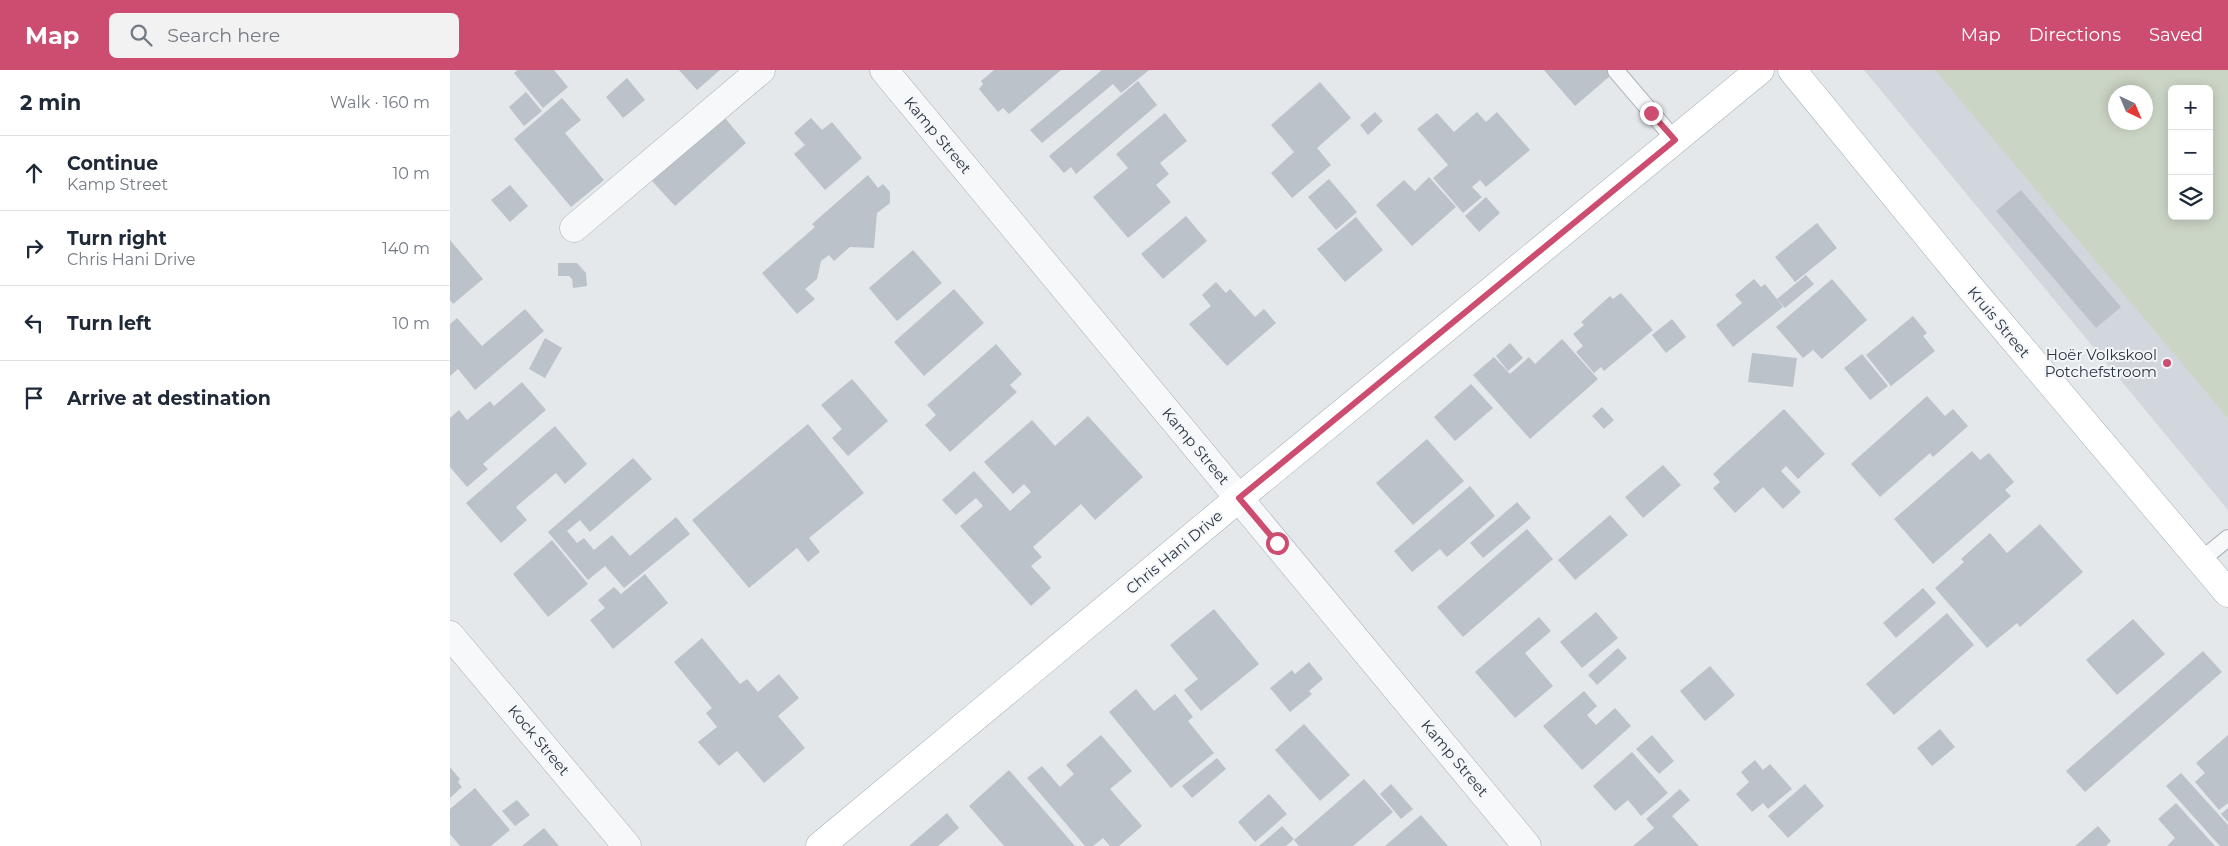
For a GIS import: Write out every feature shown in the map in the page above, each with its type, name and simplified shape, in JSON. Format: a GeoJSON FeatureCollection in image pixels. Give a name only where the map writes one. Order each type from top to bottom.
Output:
{"type":"FeatureCollection","features":[{"type":"Feature","properties":{"kind":"street"},"geometry":{"type":"LineString","coordinates":[[574,228],[761,70]]}},
{"type":"Feature","properties":{"kind":"street","name":"Kamp Street"},"geometry":{"type":"LineString","coordinates":[[884,70],[1527,846]]}},
{"type":"Feature","properties":{"kind":"street","name":"Chris Hani Drive"},"geometry":{"type":"LineString","coordinates":[[820,846],[1239,498],[1760,70]]}},
{"type":"Feature","properties":{"kind":"street","name":"Kruis Street"},"geometry":{"type":"LineString","coordinates":[[1792,70],[1968,285],[2228,593]]}},
{"type":"Feature","properties":{"kind":"street","name":"Kock Street"},"geometry":{"type":"LineString","coordinates":[[450,635],[627,846]]}},
{"type":"Feature","properties":{"kind":"lane"},"geometry":{"type":"LineString","coordinates":[[1616,71],[1675,140]]}},
{"type":"Feature","properties":{"kind":"lane"},"geometry":{"type":"LineString","coordinates":[[2200,561],[2228,538]]}},
{"type":"Feature","properties":{"kind":"shaded area","name":"Hoër Volkskool Potchefstroom"},"geometry":{"type":"Polygon","coordinates":[[[1864,70],[2228,70],[2228,510],[1864,70]]]}},
{"type":"Feature","properties":{"kind":"green space"},"geometry":{"type":"Polygon","coordinates":[[[1935,70],[2228,70],[2228,418],[1935,70]]]}},
{"type":"Feature","properties":{"kind":"building"},"geometry":{"type":"Polygon","coordinates":[[[518,70],[554,70],[568,87],[543,108],[514,73],[518,70]]]}},
{"type":"Feature","properties":{"kind":"building"},"geometry":{"type":"Polygon","coordinates":[[[679,70],[720,70],[697,90],[679,70]]]}},
{"type":"Feature","properties":{"kind":"building"},"geometry":{"type":"Polygon","coordinates":[[[994,70],[1061,70],[1009,114],[1003,108],[998,112],[979,89],[983,84],[981,81],[994,70]]]}},
{"type":"Feature","properties":{"kind":"building"},"geometry":{"type":"Polygon","coordinates":[[[1102,70],[1149,70],[1121,93],[1113,84],[1042,143],[1030,130],[1102,70]]]}},
{"type":"Feature","properties":{"kind":"building"},"geometry":{"type":"Polygon","coordinates":[[[1544,70],[1617,70],[1575,106],[1544,70]]]}},
{"type":"Feature","properties":{"kind":"building"},"geometry":{"type":"Polygon","coordinates":[[[627,78],[645,100],[623,118],[606,97],[627,78]]]}},
{"type":"Feature","properties":{"kind":"building"},"geometry":{"type":"Polygon","coordinates":[[[1138,81],[1157,105],[1076,174],[1071,167],[1064,173],[1049,156],[1138,81]]]}},
{"type":"Feature","properties":{"kind":"building"},"geometry":{"type":"Polygon","coordinates":[[[1320,82],[1351,118],[1317,148],[1331,165],[1292,198],[1271,173],[1294,152],[1271,125],[1320,82]]]}},
{"type":"Feature","properties":{"kind":"building"},"geometry":{"type":"Polygon","coordinates":[[[526,92],[542,111],[524,126],[509,107],[526,92]]]}},
{"type":"Feature","properties":{"kind":"building"},"geometry":{"type":"Polygon","coordinates":[[[562,98],[581,120],[565,133],[604,180],[571,207],[514,139],[562,98]]]}},
{"type":"Feature","properties":{"kind":"building"},"geometry":{"type":"Polygon","coordinates":[[[1375,112],[1383,121],[1368,135],[1360,125],[1375,112]]]}},
{"type":"Feature","properties":{"kind":"building"},"geometry":{"type":"Polygon","coordinates":[[[1477,112],[1486,122],[1497,112],[1530,150],[1486,187],[1480,180],[1472,187],[1482,197],[1463,213],[1433,178],[1448,165],[1417,129],[1437,113],[1454,132],[1477,112]]]}},
{"type":"Feature","properties":{"kind":"building"},"geometry":{"type":"Polygon","coordinates":[[[1165,113],[1187,141],[1160,163],[1169,174],[1156,185],[1171,202],[1128,238],[1093,197],[1128,168],[1116,154],[1165,113]]]}},
{"type":"Feature","properties":{"kind":"building"},"geometry":{"type":"Polygon","coordinates":[[[724,117],[746,143],[675,206],[652,181],[668,167],[662,160],[724,117]]]}},
{"type":"Feature","properties":{"kind":"building"},"geometry":{"type":"Polygon","coordinates":[[[811,118],[822,130],[832,122],[862,158],[825,190],[794,154],[805,145],[794,133],[811,118]]]}},
{"type":"Feature","properties":{"kind":"building"},"geometry":{"type":"Polygon","coordinates":[[[868,175],[878,188],[883,184],[890,192],[890,203],[877,213],[874,248],[850,247],[834,261],[829,255],[821,261],[817,279],[805,289],[815,299],[797,314],[762,273],[815,227],[812,224],[868,175]]]}},
{"type":"Feature","properties":{"kind":"building"},"geometry":{"type":"Polygon","coordinates":[[[1429,177],[1456,207],[1412,246],[1376,205],[1404,180],[1415,191],[1429,177]]]}},
{"type":"Feature","properties":{"kind":"building"},"geometry":{"type":"Polygon","coordinates":[[[1329,179],[1357,212],[1336,230],[1308,197],[1329,179]]]}},
{"type":"Feature","properties":{"kind":"building"},"geometry":{"type":"Polygon","coordinates":[[[510,185],[528,206],[510,222],[491,200],[510,185]]]}},
{"type":"Feature","properties":{"kind":"building"},"geometry":{"type":"Polygon","coordinates":[[[2021,190],[2121,307],[2096,328],[1996,211],[2021,190]]]}},
{"type":"Feature","properties":{"kind":"building"},"geometry":{"type":"Polygon","coordinates":[[[1486,197],[1500,213],[1479,232],[1465,216],[1486,197]]]}},
{"type":"Feature","properties":{"kind":"building"},"geometry":{"type":"Polygon","coordinates":[[[1186,216],[1207,241],[1163,279],[1141,254],[1186,216]]]}},
{"type":"Feature","properties":{"kind":"building"},"geometry":{"type":"Polygon","coordinates":[[[1356,217],[1383,250],[1345,282],[1317,249],[1356,217]]]}},
{"type":"Feature","properties":{"kind":"building"},"geometry":{"type":"Polygon","coordinates":[[[1817,223],[1837,248],[1795,282],[1775,257],[1817,223]]]}},
{"type":"Feature","properties":{"kind":"building"},"geometry":{"type":"Polygon","coordinates":[[[450,240],[483,279],[453,304],[450,300],[450,240]]]}},
{"type":"Feature","properties":{"kind":"building"},"geometry":{"type":"Polygon","coordinates":[[[913,250],[942,283],[897,321],[869,288],[913,250]]]}},
{"type":"Feature","properties":{"kind":"building"},"geometry":{"type":"Polygon","coordinates":[[[558,263],[577,263],[586,273],[587,286],[573,288],[572,279],[569,276],[558,276],[558,263]]]}},
{"type":"Feature","properties":{"kind":"building"},"geometry":{"type":"Polygon","coordinates":[[[1806,275],[1814,284],[1785,308],[1777,299],[1806,275]]]}},
{"type":"Feature","properties":{"kind":"building"},"geometry":{"type":"Polygon","coordinates":[[[1754,279],[1761,287],[1765,284],[1783,307],[1733,347],[1716,325],[1742,303],[1735,295],[1754,279]]]}},
{"type":"Feature","properties":{"kind":"building"},"geometry":{"type":"Polygon","coordinates":[[[1832,279],[1867,320],[1822,359],[1813,350],[1803,358],[1776,327],[1832,279]]]}},
{"type":"Feature","properties":{"kind":"building"},"geometry":{"type":"Polygon","coordinates":[[[1216,282],[1226,293],[1230,289],[1255,317],[1264,309],[1276,323],[1227,366],[1189,324],[1211,306],[1202,295],[1216,282]]]}},
{"type":"Feature","properties":{"kind":"building"},"geometry":{"type":"Polygon","coordinates":[[[954,289],[984,323],[924,376],[894,342],[954,289]]]}},
{"type":"Feature","properties":{"kind":"building"},"geometry":{"type":"Polygon","coordinates":[[[1621,293],[1653,330],[1604,371],[1601,367],[1594,373],[1576,352],[1583,346],[1573,334],[1584,325],[1581,322],[1610,296],[1613,299],[1621,293]]]}},
{"type":"Feature","properties":{"kind":"building"},"geometry":{"type":"Polygon","coordinates":[[[525,309],[544,331],[475,390],[458,369],[450,376],[450,324],[457,318],[482,346],[525,309]]]}},
{"type":"Feature","properties":{"kind":"building"},"geometry":{"type":"Polygon","coordinates":[[[1913,316],[1927,333],[1923,336],[1935,351],[1891,386],[1866,355],[1913,316]]]}},
{"type":"Feature","properties":{"kind":"building"},"geometry":{"type":"Polygon","coordinates":[[[1672,319],[1686,337],[1666,353],[1652,335],[1672,319]]]}},
{"type":"Feature","properties":{"kind":"building"},"geometry":{"type":"Polygon","coordinates":[[[545,338],[562,348],[545,378],[529,369],[545,338]]]}},
{"type":"Feature","properties":{"kind":"building"},"geometry":{"type":"Polygon","coordinates":[[[1562,339],[1598,379],[1530,439],[1473,375],[1494,357],[1510,374],[1529,357],[1535,364],[1562,339]]]}},
{"type":"Feature","properties":{"kind":"building"},"geometry":{"type":"Polygon","coordinates":[[[1510,343],[1523,358],[1508,371],[1496,356],[1510,343]]]}},
{"type":"Feature","properties":{"kind":"building"},"geometry":{"type":"Polygon","coordinates":[[[996,344],[1022,374],[1010,385],[1017,392],[950,452],[925,425],[936,415],[927,405],[996,344]]]}},
{"type":"Feature","properties":{"kind":"building"},"geometry":{"type":"Polygon","coordinates":[[[1752,353],[1797,358],[1793,387],[1748,382],[1752,353]]]}},
{"type":"Feature","properties":{"kind":"building"},"geometry":{"type":"Polygon","coordinates":[[[1862,354],[1888,386],[1870,400],[1844,368],[1862,354]]]}},
{"type":"Feature","properties":{"kind":"building"},"geometry":{"type":"Polygon","coordinates":[[[852,379],[888,421],[848,456],[832,438],[842,429],[821,405],[852,379]]]}},
{"type":"Feature","properties":{"kind":"building"},"geometry":{"type":"Polygon","coordinates":[[[522,382],[546,410],[483,464],[488,469],[467,487],[450,467],[450,418],[459,410],[467,420],[490,401],[494,406],[522,382]]]}},
{"type":"Feature","properties":{"kind":"building"},"geometry":{"type":"Polygon","coordinates":[[[1471,384],[1493,408],[1455,441],[1434,417],[1471,384]]]}},
{"type":"Feature","properties":{"kind":"building"},"geometry":{"type":"Polygon","coordinates":[[[1927,396],[1945,416],[1953,409],[1968,426],[1933,457],[1930,453],[1880,497],[1851,464],[1927,396]]]}},
{"type":"Feature","properties":{"kind":"building"},"geometry":{"type":"Polygon","coordinates":[[[1602,407],[1614,420],[1604,429],[1592,416],[1602,407]]]}},
{"type":"Feature","properties":{"kind":"building"},"geometry":{"type":"Polygon","coordinates":[[[1784,409],[1825,454],[1798,479],[1786,466],[1781,471],[1801,492],[1783,509],[1763,487],[1735,513],[1713,488],[1720,482],[1713,474],[1784,409]]]}},
{"type":"Feature","properties":{"kind":"building"},"geometry":{"type":"Polygon","coordinates":[[[1088,416],[1143,477],[1095,520],[1081,504],[1033,547],[1042,557],[1031,566],[1051,588],[1031,606],[960,526],[983,506],[976,498],[956,515],[942,500],[974,471],[1010,511],[1031,492],[1024,484],[1013,494],[984,462],[1032,420],[1055,446],[1088,416]]]}},
{"type":"Feature","properties":{"kind":"building"},"geometry":{"type":"Polygon","coordinates":[[[808,424],[864,493],[809,538],[820,552],[808,562],[797,548],[749,588],[692,520],[808,424]]]}},
{"type":"Feature","properties":{"kind":"building"},"geometry":{"type":"Polygon","coordinates":[[[555,426],[587,464],[565,484],[556,473],[516,507],[527,520],[501,543],[466,503],[555,426]]]}},
{"type":"Feature","properties":{"kind":"building"},"geometry":{"type":"Polygon","coordinates":[[[1427,439],[1464,481],[1413,525],[1376,483],[1427,439]]]}},
{"type":"Feature","properties":{"kind":"building"},"geometry":{"type":"Polygon","coordinates":[[[1972,451],[1980,460],[1989,453],[2014,482],[2005,490],[2011,496],[1933,564],[1894,519],[1972,451]]]}},
{"type":"Feature","properties":{"kind":"building"},"geometry":{"type":"Polygon","coordinates":[[[633,458],[652,479],[590,532],[580,520],[567,531],[577,543],[584,538],[594,550],[612,535],[630,556],[676,517],[690,534],[624,588],[605,566],[588,580],[548,532],[633,458]]]}},
{"type":"Feature","properties":{"kind":"building"},"geometry":{"type":"Polygon","coordinates":[[[1663,465],[1681,485],[1643,518],[1625,497],[1663,465]]]}},
{"type":"Feature","properties":{"kind":"building"},"geometry":{"type":"Polygon","coordinates":[[[1470,486],[1495,516],[1447,557],[1440,549],[1412,572],[1394,551],[1470,486]]]}},
{"type":"Feature","properties":{"kind":"building"},"geometry":{"type":"Polygon","coordinates":[[[1517,502],[1531,518],[1483,558],[1470,543],[1517,502]]]}},
{"type":"Feature","properties":{"kind":"building"},"geometry":{"type":"Polygon","coordinates":[[[1610,515],[1628,535],[1575,580],[1558,560],[1610,515]]]}},
{"type":"Feature","properties":{"kind":"building"},"geometry":{"type":"Polygon","coordinates":[[[2040,524],[2083,572],[2020,627],[2017,623],[1987,648],[1935,588],[1964,562],[1961,559],[1990,533],[2007,553],[2040,524]]]}},
{"type":"Feature","properties":{"kind":"building"},"geometry":{"type":"Polygon","coordinates":[[[1527,529],[1553,559],[1463,637],[1437,607],[1527,529]]]}},
{"type":"Feature","properties":{"kind":"building"},"geometry":{"type":"Polygon","coordinates":[[[552,540],[588,584],[548,617],[513,574],[552,540]]]}},
{"type":"Feature","properties":{"kind":"building"},"geometry":{"type":"Polygon","coordinates":[[[645,574],[668,603],[613,649],[590,620],[605,608],[598,600],[614,587],[621,594],[645,574]]]}},
{"type":"Feature","properties":{"kind":"building"},"geometry":{"type":"Polygon","coordinates":[[[1923,588],[1936,603],[1896,638],[1883,623],[1923,588]]]}},
{"type":"Feature","properties":{"kind":"building"},"geometry":{"type":"Polygon","coordinates":[[[1214,609],[1259,664],[1201,711],[1184,690],[1198,679],[1170,645],[1214,609]]]}},
{"type":"Feature","properties":{"kind":"building"},"geometry":{"type":"Polygon","coordinates":[[[1596,612],[1618,638],[1582,668],[1560,642],[1596,612]]]}},
{"type":"Feature","properties":{"kind":"building"},"geometry":{"type":"Polygon","coordinates":[[[1947,613],[1974,645],[1894,715],[1866,684],[1947,613]]]}},
{"type":"Feature","properties":{"kind":"building"},"geometry":{"type":"Polygon","coordinates":[[[1539,617],[1551,631],[1525,653],[1553,686],[1515,718],[1475,672],[1539,617]]]}},
{"type":"Feature","properties":{"kind":"building"},"geometry":{"type":"Polygon","coordinates":[[[2133,619],[2165,654],[2117,695],[2086,660],[2133,619]]]}},
{"type":"Feature","properties":{"kind":"building"},"geometry":{"type":"Polygon","coordinates":[[[702,638],[740,684],[747,679],[758,692],[779,674],[799,698],[778,716],[805,748],[764,783],[737,751],[719,766],[698,742],[717,727],[706,713],[712,708],[674,662],[702,638]]]}},
{"type":"Feature","properties":{"kind":"building"},"geometry":{"type":"Polygon","coordinates":[[[1618,648],[1627,658],[1597,685],[1588,675],[1618,648]]]}},
{"type":"Feature","properties":{"kind":"building"},"geometry":{"type":"Polygon","coordinates":[[[2203,651],[2222,672],[2085,792],[2066,771],[2203,651]]]}},
{"type":"Feature","properties":{"kind":"building"},"geometry":{"type":"Polygon","coordinates":[[[1309,662],[1323,679],[1309,691],[1312,694],[1290,712],[1270,688],[1292,670],[1295,674],[1309,662]]]}},
{"type":"Feature","properties":{"kind":"building"},"geometry":{"type":"Polygon","coordinates":[[[1710,666],[1735,695],[1705,721],[1680,691],[1710,666]]]}},
{"type":"Feature","properties":{"kind":"building"},"geometry":{"type":"Polygon","coordinates":[[[1136,689],[1154,711],[1175,694],[1193,717],[1188,721],[1214,753],[1171,788],[1109,712],[1136,689]]]}},
{"type":"Feature","properties":{"kind":"building"},"geometry":{"type":"Polygon","coordinates":[[[1584,691],[1597,706],[1587,715],[1596,725],[1615,708],[1631,726],[1582,770],[1543,726],[1584,691]]]}},
{"type":"Feature","properties":{"kind":"building"},"geometry":{"type":"Polygon","coordinates":[[[1304,724],[1350,775],[1320,801],[1275,750],[1304,724]]]}},
{"type":"Feature","properties":{"kind":"building"},"geometry":{"type":"Polygon","coordinates":[[[1940,729],[1955,747],[1932,766],[1917,748],[1940,729]]]}},
{"type":"Feature","properties":{"kind":"building"},"geometry":{"type":"Polygon","coordinates":[[[1101,735],[1132,771],[1110,789],[1142,826],[1119,846],[1110,846],[1103,838],[1093,846],[1085,846],[1027,778],[1042,766],[1060,787],[1074,774],[1066,765],[1101,735]]]}},
{"type":"Feature","properties":{"kind":"building"},"geometry":{"type":"Polygon","coordinates":[[[1652,735],[1674,761],[1659,774],[1636,749],[1652,735]]]}},
{"type":"Feature","properties":{"kind":"building"},"geometry":{"type":"Polygon","coordinates":[[[2228,735],[2228,803],[2219,810],[2195,782],[2205,773],[2196,763],[2228,735]]]}},
{"type":"Feature","properties":{"kind":"building"},"geometry":{"type":"Polygon","coordinates":[[[1632,752],[1668,793],[1641,816],[1628,800],[1615,811],[1593,786],[1632,752]]]}},
{"type":"Feature","properties":{"kind":"building"},"geometry":{"type":"Polygon","coordinates":[[[1217,758],[1226,769],[1192,798],[1182,786],[1217,758]]]}},
{"type":"Feature","properties":{"kind":"building"},"geometry":{"type":"Polygon","coordinates":[[[1755,760],[1763,770],[1770,764],[1792,789],[1768,809],[1763,803],[1752,812],[1736,794],[1749,782],[1741,772],[1755,760]]]}},
{"type":"Feature","properties":{"kind":"building"},"geometry":{"type":"Polygon","coordinates":[[[450,767],[460,779],[458,782],[462,787],[450,798],[450,767]]]}},
{"type":"Feature","properties":{"kind":"building"},"geometry":{"type":"Polygon","coordinates":[[[1009,770],[1075,846],[1004,846],[969,806],[1009,770]]]}},
{"type":"Feature","properties":{"kind":"building"},"geometry":{"type":"Polygon","coordinates":[[[2181,773],[2228,825],[2228,846],[2220,846],[2166,786],[2181,773]]]}},
{"type":"Feature","properties":{"kind":"building"},"geometry":{"type":"Polygon","coordinates":[[[1364,779],[1393,812],[1353,846],[1299,846],[1294,840],[1364,779]]]}},
{"type":"Feature","properties":{"kind":"building"},"geometry":{"type":"Polygon","coordinates":[[[1391,784],[1413,809],[1401,819],[1380,794],[1391,784]]]}},
{"type":"Feature","properties":{"kind":"building"},"geometry":{"type":"Polygon","coordinates":[[[1805,784],[1824,806],[1788,838],[1768,816],[1805,784]]]}},
{"type":"Feature","properties":{"kind":"building"},"geometry":{"type":"Polygon","coordinates":[[[475,788],[510,830],[491,846],[460,846],[450,834],[450,809],[475,788]]]}},
{"type":"Feature","properties":{"kind":"building"},"geometry":{"type":"Polygon","coordinates":[[[1680,789],[1690,800],[1672,816],[1699,846],[1633,846],[1654,828],[1646,819],[1680,789]]]}},
{"type":"Feature","properties":{"kind":"building"},"geometry":{"type":"Polygon","coordinates":[[[1269,794],[1287,814],[1255,842],[1238,822],[1269,794]]]}},
{"type":"Feature","properties":{"kind":"building"},"geometry":{"type":"Polygon","coordinates":[[[517,800],[530,815],[515,826],[502,811],[517,800]]]}},
{"type":"Feature","properties":{"kind":"building"},"geometry":{"type":"Polygon","coordinates":[[[2176,803],[2215,846],[2167,846],[2175,838],[2158,819],[2176,803]]]}},
{"type":"Feature","properties":{"kind":"building"},"geometry":{"type":"Polygon","coordinates":[[[2228,808],[2228,822],[2221,814],[2228,808]]]}},
{"type":"Feature","properties":{"kind":"building"},"geometry":{"type":"Polygon","coordinates":[[[947,813],[959,828],[938,846],[909,846],[947,813]]]}},
{"type":"Feature","properties":{"kind":"building"},"geometry":{"type":"Polygon","coordinates":[[[1421,815],[1448,846],[1385,846],[1421,815]]]}},
{"type":"Feature","properties":{"kind":"building"},"geometry":{"type":"Polygon","coordinates":[[[1282,826],[1294,839],[1286,846],[1259,846],[1282,826]]]}},
{"type":"Feature","properties":{"kind":"building"},"geometry":{"type":"Polygon","coordinates":[[[2098,826],[2111,841],[2106,846],[2075,846],[2098,826]]]}},
{"type":"Feature","properties":{"kind":"building"},"geometry":{"type":"Polygon","coordinates":[[[544,828],[559,846],[522,846],[544,828]]]}},
{"type":"Feature","properties":{"kind":"place","name":"Hoër Volkskool Potchefstroom"},"geometry":{"type":"Point","coordinates":[2167,363]}},
{"type":"Feature","properties":{"kind":"route"},"geometry":{"type":"LineString","coordinates":[[1277,543],[1239,498],[1675,140],[1651,113]]}}]}
